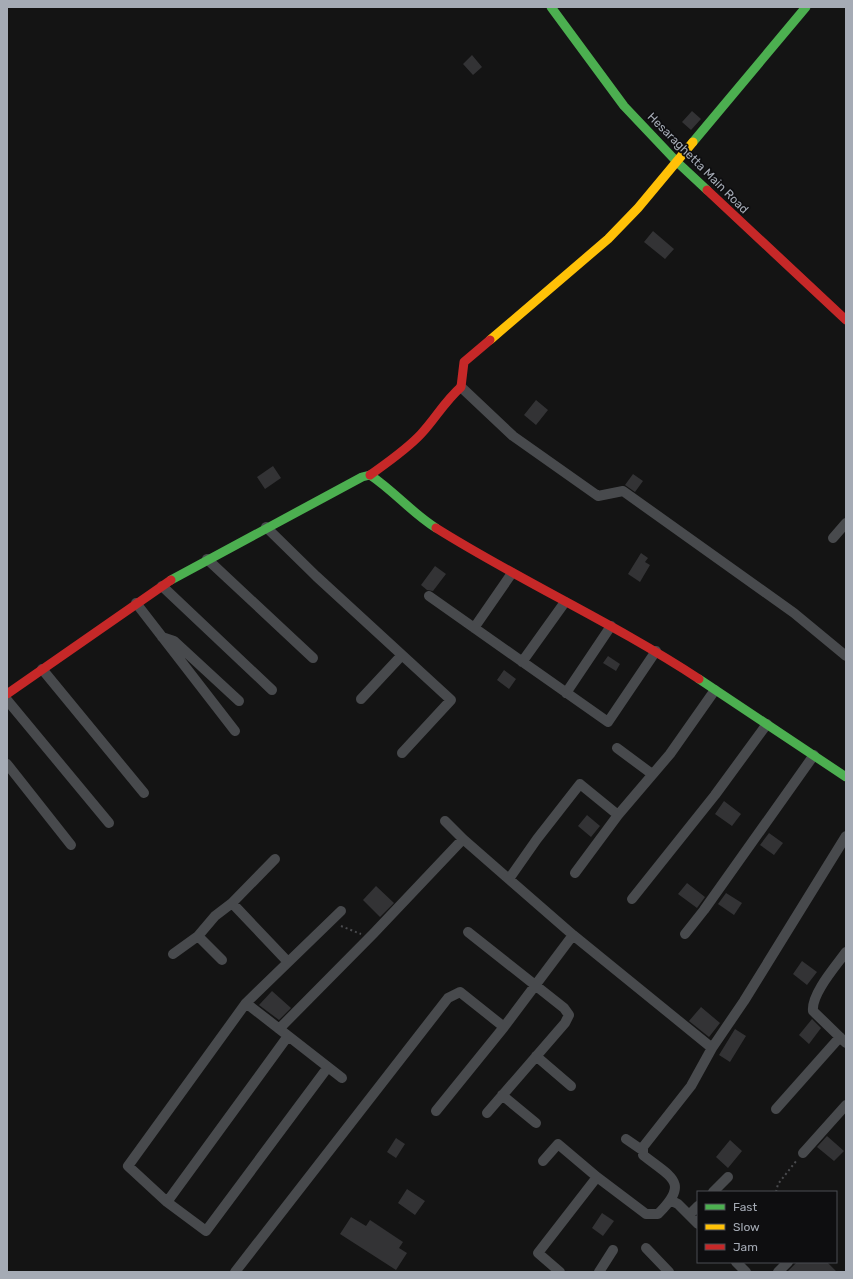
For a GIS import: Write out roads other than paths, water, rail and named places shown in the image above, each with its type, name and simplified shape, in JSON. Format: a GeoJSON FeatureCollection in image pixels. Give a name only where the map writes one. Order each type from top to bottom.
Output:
{"type":"FeatureCollection","features":[{"type":"Feature","properties":{"kind":"street","name":"Hesaraghetta Main Road"},"geometry":{"type":"LineString","coordinates":[[551,7],[624,106],[677,162],[846,320]]}},
{"type":"Feature","properties":{"kind":"street"},"geometry":{"type":"LineString","coordinates":[[7,694],[162,586],[207,559],[266,527],[362,477],[370,475],[412,443],[444,403],[462,387],[464,362],[608,239],[638,208],[806,7]]}},
{"type":"Feature","properties":{"kind":"street"},"geometry":{"type":"LineString","coordinates":[[462,387],[513,436],[598,496],[623,491],[794,613],[846,656]]}},
{"type":"Feature","properties":{"kind":"street"},"geometry":{"type":"LineString","coordinates":[[370,475],[382,483],[421,519],[512,573],[656,651],[814,755],[846,778]]}},
{"type":"Feature","properties":{"kind":"street"},"geometry":{"type":"LineString","coordinates":[[833,538],[846,523]]}},
{"type":"Feature","properties":{"kind":"street"},"geometry":{"type":"LineString","coordinates":[[266,527],[451,700],[402,753]]}},
{"type":"Feature","properties":{"kind":"street"},"geometry":{"type":"LineString","coordinates":[[207,559],[313,658]]}},
{"type":"Feature","properties":{"kind":"street"},"geometry":{"type":"LineString","coordinates":[[474,628],[512,573]]}},
{"type":"Feature","properties":{"kind":"street"},"geometry":{"type":"LineString","coordinates":[[162,586],[272,690]]}},
{"type":"Feature","properties":{"kind":"street"},"geometry":{"type":"LineString","coordinates":[[429,596],[608,722],[656,651]]}},
{"type":"Feature","properties":{"kind":"street"},"geometry":{"type":"LineString","coordinates":[[522,662],[565,602]]}},
{"type":"Feature","properties":{"kind":"street"},"geometry":{"type":"LineString","coordinates":[[136,603],[235,730]]}},
{"type":"Feature","properties":{"kind":"street"},"geometry":{"type":"LineString","coordinates":[[566,693],[611,626]]}},
{"type":"Feature","properties":{"kind":"street"},"geometry":{"type":"LineString","coordinates":[[162,637],[174,641],[239,701]]}},
{"type":"Feature","properties":{"kind":"street"},"geometry":{"type":"LineString","coordinates":[[361,700],[402,655]]}},
{"type":"Feature","properties":{"kind":"street"},"geometry":{"type":"LineString","coordinates":[[42,669],[144,793]]}},
{"type":"Feature","properties":{"kind":"street"},"geometry":{"type":"LineString","coordinates":[[575,873],[618,815],[670,754],[715,690]]}},
{"type":"Feature","properties":{"kind":"street"},"geometry":{"type":"LineString","coordinates":[[7,700],[109,823]]}},
{"type":"Feature","properties":{"kind":"street"},"geometry":{"type":"LineString","coordinates":[[632,899],[715,795],[767,724]]}},
{"type":"Feature","properties":{"kind":"street"},"geometry":{"type":"LineString","coordinates":[[617,748],[652,774]]}},
{"type":"Feature","properties":{"kind":"street"},"geometry":{"type":"LineString","coordinates":[[685,934],[704,910],[814,755]]}},
{"type":"Feature","properties":{"kind":"street"},"geometry":{"type":"LineString","coordinates":[[7,764],[70,845]]}},
{"type":"Feature","properties":{"kind":"street"},"geometry":{"type":"LineString","coordinates":[[509,879],[536,838],[580,784],[618,815]]}},
{"type":"Feature","properties":{"kind":"street"},"geometry":{"type":"LineString","coordinates":[[445,820],[463,839],[573,935],[712,1048]]}},
{"type":"Feature","properties":{"kind":"street"},"geometry":{"type":"LineString","coordinates":[[642,1150],[691,1086],[712,1048],[744,1001],[846,836]]}},
{"type":"Feature","properties":{"kind":"street"},"geometry":{"type":"LineString","coordinates":[[279,1029],[369,938],[463,839]]}},
{"type":"Feature","properties":{"kind":"street"},"geometry":{"type":"LineString","coordinates":[[173,954],[198,936],[215,916],[232,903],[275,860]]}},
{"type":"Feature","properties":{"kind":"street"},"geometry":{"type":"LineString","coordinates":[[232,903],[288,962]]}},
{"type":"Feature","properties":{"kind":"street"},"geometry":{"type":"LineString","coordinates":[[328,1067],[206,1232],[167,1202],[128,1166],[246,1003],[341,911]]}},
{"type":"Feature","properties":{"kind":"street"},"geometry":{"type":"LineString","coordinates":[[468,932],[564,1008],[569,1015],[565,1023],[487,1112]]}},
{"type":"Feature","properties":{"kind":"street"},"geometry":{"type":"LineString","coordinates":[[436,1111],[504,1026],[573,935]]}},
{"type":"Feature","properties":{"kind":"street"},"geometry":{"type":"LineString","coordinates":[[198,936],[222,960]]}},
{"type":"Feature","properties":{"kind":"street"},"geometry":{"type":"LineString","coordinates":[[776,1109],[843,1040],[813,1011],[812,1004],[817,994],[846,952]]}},
{"type":"Feature","properties":{"kind":"street"},"geometry":{"type":"LineString","coordinates":[[235,1272],[448,998],[460,992],[504,1026]]}},
{"type":"Feature","properties":{"kind":"street"},"geometry":{"type":"LineString","coordinates":[[246,1003],[342,1078]]}},
{"type":"Feature","properties":{"kind":"street"},"geometry":{"type":"LineString","coordinates":[[167,1202],[288,1036]]}},
{"type":"Feature","properties":{"kind":"street"},"geometry":{"type":"LineString","coordinates":[[536,1056],[571,1086]]}},
{"type":"Feature","properties":{"kind":"street"},"geometry":{"type":"LineString","coordinates":[[502,1095],[536,1123]]}},
{"type":"Feature","properties":{"kind":"street"},"geometry":{"type":"LineString","coordinates":[[803,1153],[846,1104]]}},
{"type":"Feature","properties":{"kind":"street"},"geometry":{"type":"LineString","coordinates":[[543,1161],[558,1144],[597,1177],[646,1214],[658,1214],[672,1201],[676,1190],[674,1181],[643,1155],[642,1150],[626,1139]]}},
{"type":"Feature","properties":{"kind":"street"},"geometry":{"type":"LineString","coordinates":[[560,1272],[538,1253],[597,1177]]}},
{"type":"Feature","properties":{"kind":"street"},"geometry":{"type":"LineString","coordinates":[[714,1191],[728,1177]]}},
{"type":"Feature","properties":{"kind":"street"},"geometry":{"type":"LineString","coordinates":[[672,1201],[697,1223]]}},
{"type":"Feature","properties":{"kind":"street"},"geometry":{"type":"LineString","coordinates":[[689,1215],[697,1207]]}},
{"type":"Feature","properties":{"kind":"street"},"geometry":{"type":"LineString","coordinates":[[646,1248],[669,1272]]}},
{"type":"Feature","properties":{"kind":"street"},"geometry":{"type":"LineString","coordinates":[[598,1272],[613,1250]]}},
{"type":"Feature","properties":{"kind":"street"},"geometry":{"type":"LineString","coordinates":[[737,1263],[746,1272]]}},
{"type":"Feature","properties":{"kind":"street"},"geometry":{"type":"LineString","coordinates":[[778,1272],[787,1263]]}}]}
